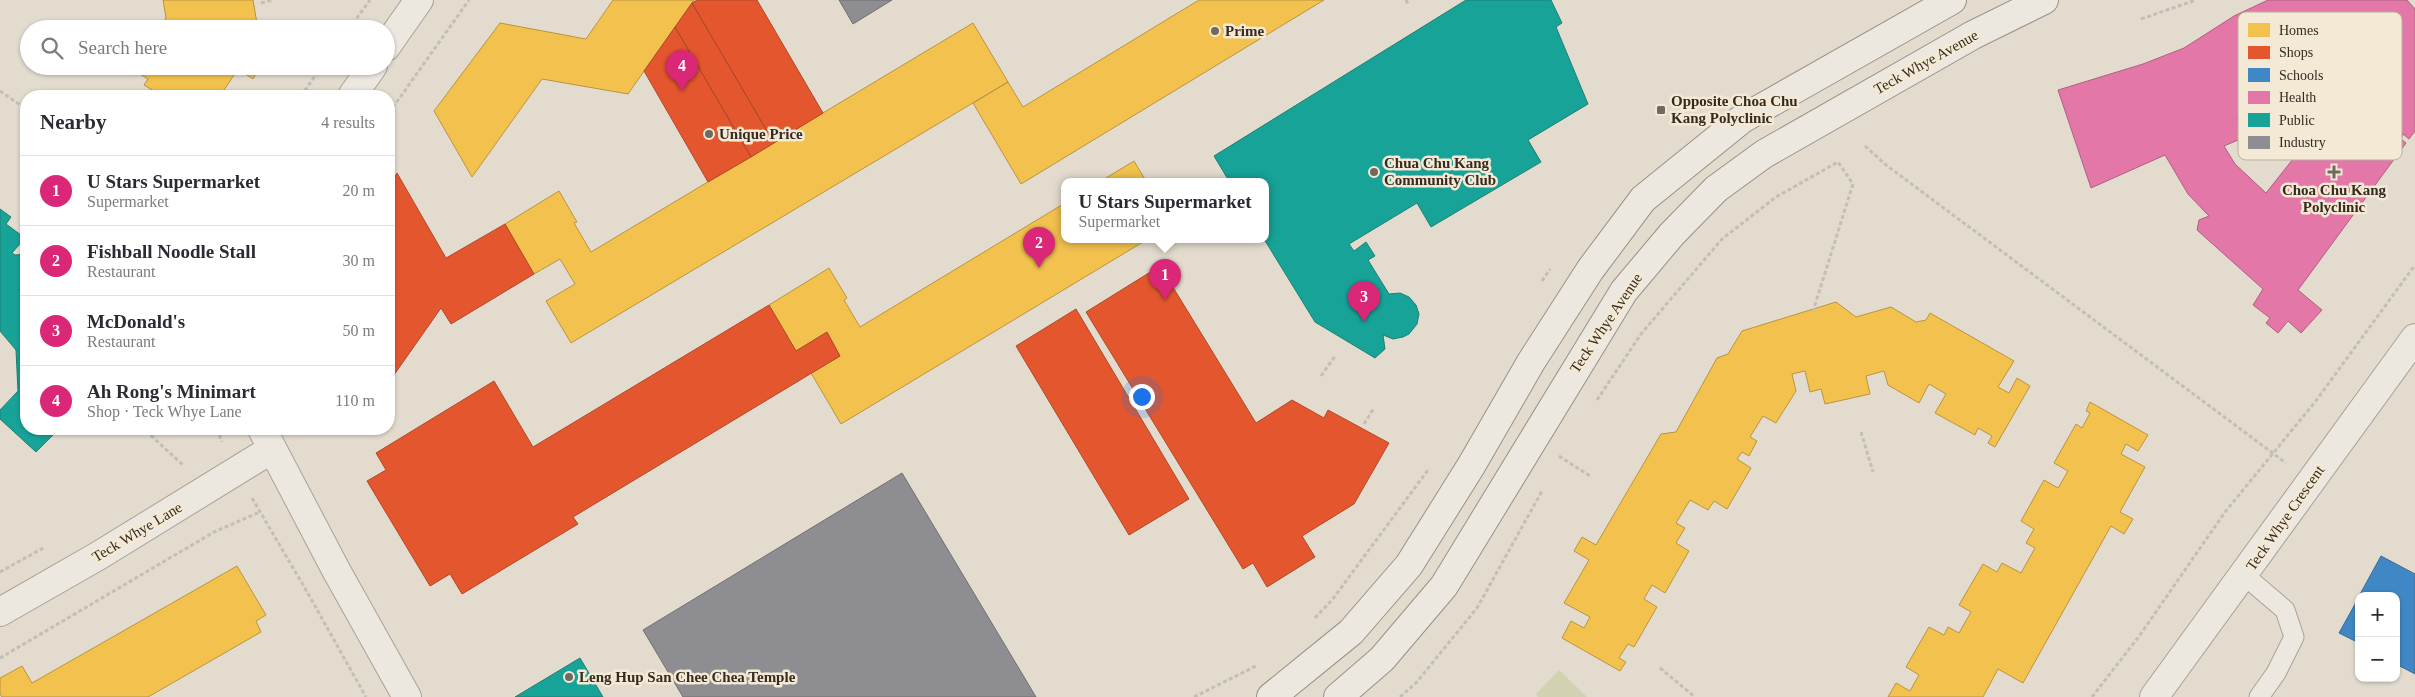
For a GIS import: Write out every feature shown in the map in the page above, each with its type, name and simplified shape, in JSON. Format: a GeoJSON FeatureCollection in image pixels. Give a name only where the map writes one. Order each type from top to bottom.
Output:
{"type":"FeatureCollection","features":[{"type":"Feature","properties":{"kind":"main road"},"geometry":{"type":"LineString","coordinates":[[395,34],[419,0]]}},
{"type":"Feature","properties":{"kind":"main road"},"geometry":{"type":"LineString","coordinates":[[1271,697],[1351,632],[1409,565],[1472,466],[1531,362],[1590,270],[1643,199],[1742,119],[1952,0]]}},
{"type":"Feature","properties":{"kind":"main road","name":"Teck Whye Avenue"},"geometry":{"type":"LineString","coordinates":[[1338,697],[1382,659],[1444,586],[1624,290],[1672,234],[1716,189],[1764,154],[1973,36],[2044,0]]}},
{"type":"Feature","properties":{"kind":"main road"},"geometry":{"type":"LineString","coordinates":[[356,90],[367,75]]}},
{"type":"Feature","properties":{"kind":"main road","name":"Teck Whye Crescent"},"geometry":{"type":"LineString","coordinates":[[2154,697],[2415,338]]}},
{"type":"Feature","properties":{"kind":"main road","name":"Teck Whye Lane"},"geometry":{"type":"LineString","coordinates":[[0,612],[98,556],[236,472],[267,439],[407,697]]}},
{"type":"Feature","properties":{"kind":"lane"},"geometry":{"type":"LineString","coordinates":[[2244,575],[2285,610],[2294,637],[2276,673],[2259,697]]}},
{"type":"Feature","properties":{"kind":"path"},"geometry":{"type":"LineString","coordinates":[[261,3],[272,0]]}},
{"type":"Feature","properties":{"kind":"path"},"geometry":{"type":"LineString","coordinates":[[356,20],[370,0]]}},
{"type":"Feature","properties":{"kind":"path"},"geometry":{"type":"LineString","coordinates":[[395,105],[469,0]]}},
{"type":"Feature","properties":{"kind":"path"},"geometry":{"type":"LineString","coordinates":[[1406,0],[1409,6]]}},
{"type":"Feature","properties":{"kind":"path"},"geometry":{"type":"LineString","coordinates":[[2141,19],[2196,0]]}},
{"type":"Feature","properties":{"kind":"path"},"geometry":{"type":"LineString","coordinates":[[305,90],[316,75]]}},
{"type":"Feature","properties":{"kind":"path"},"geometry":{"type":"LineString","coordinates":[[0,90],[20,105]]}},
{"type":"Feature","properties":{"kind":"path"},"geometry":{"type":"LineString","coordinates":[[1865,146],[1886,164],[2310,482]]}},
{"type":"Feature","properties":{"kind":"path"},"geometry":{"type":"LineString","coordinates":[[1593,407],[1640,334],[1722,239],[1776,197],[1838,162],[1853,184],[1813,311]]}},
{"type":"Feature","properties":{"kind":"path"},"geometry":{"type":"LineString","coordinates":[[2092,697],[2140,635],[2225,512],[2274,454],[2415,265]]}},
{"type":"Feature","properties":{"kind":"path"},"geometry":{"type":"LineString","coordinates":[[1321,376],[1335,356]]}},
{"type":"Feature","properties":{"kind":"path"},"geometry":{"type":"LineString","coordinates":[[1364,424],[1374,408]]}},
{"type":"Feature","properties":{"kind":"path"},"geometry":{"type":"LineString","coordinates":[[1861,432],[1873,472]]}},
{"type":"Feature","properties":{"kind":"path"},"geometry":{"type":"LineString","coordinates":[[150,435],[186,467]]}},
{"type":"Feature","properties":{"kind":"path"},"geometry":{"type":"LineString","coordinates":[[220,435],[236,472],[366,697]]}},
{"type":"Feature","properties":{"kind":"path"},"geometry":{"type":"LineString","coordinates":[[1556,465],[1566,449]]}},
{"type":"Feature","properties":{"kind":"path"},"geometry":{"type":"LineString","coordinates":[[1561,457],[1590,476]]}},
{"type":"Feature","properties":{"kind":"path"},"geometry":{"type":"LineString","coordinates":[[1400,697],[1416,683],[1477,608],[1547,482]]}},
{"type":"Feature","properties":{"kind":"path"},"geometry":{"type":"LineString","coordinates":[[0,658],[214,532],[260,512]]}},
{"type":"Feature","properties":{"kind":"path"},"geometry":{"type":"LineString","coordinates":[[1660,668],[1695,697]]}},
{"type":"Feature","properties":{"kind":"green space"},"geometry":{"type":"Polygon","coordinates":[[[1559,670],[1587,697],[1538,697],[1536,694],[1559,670]]]}},
{"type":"Feature","properties":{"kind":"building: Homes"},"geometry":{"type":"Polygon","coordinates":[[[163,0],[253,0],[256,20],[165,20],[163,0]]]}},
{"type":"Feature","properties":{"kind":"building: Homes"},"geometry":{"type":"Polygon","coordinates":[[[613,0],[694,0],[628,94],[542,79],[472,177],[434,111],[500,23],[586,39],[613,0]]]}},
{"type":"Feature","properties":{"kind":"building: Homes"},"geometry":{"type":"Polygon","coordinates":[[[1199,0],[1324,0],[1021,184],[973,103],[1008,82],[1023,107],[1199,0]]]}},
{"type":"Feature","properties":{"kind":"building: Homes"},"geometry":{"type":"Polygon","coordinates":[[[973,23],[1008,82],[571,343],[546,301],[575,284],[560,259],[534,274],[505,224],[559,191],[577,222],[574,223],[591,252],[973,23]]]}},
{"type":"Feature","properties":{"kind":"building: Homes"},"geometry":{"type":"Polygon","coordinates":[[[142,75],[234,75],[224,90],[152,90],[144,85],[148,79],[142,75]]]}},
{"type":"Feature","properties":{"kind":"building: Homes"},"geometry":{"type":"Polygon","coordinates":[[[247,75],[255,75],[253,79],[247,75]]]}},
{"type":"Feature","properties":{"kind":"building: Homes"},"geometry":{"type":"Polygon","coordinates":[[[1134,161],[1144,178],[1106,178],[1134,161]]]}},
{"type":"Feature","properties":{"kind":"building: Homes"},"geometry":{"type":"Polygon","coordinates":[[[1061,205],[1061,243],[1141,243],[841,424],[811,373],[840,356],[827,332],[796,351],[769,305],[829,268],[847,298],[844,300],[860,327],[1061,205]]]}},
{"type":"Feature","properties":{"kind":"building: Homes"},"geometry":{"type":"Polygon","coordinates":[[[1836,302],[1856,317],[1891,307],[1916,322],[1926,320],[1930,313],[2014,361],[1998,387],[2009,393],[2017,378],[2030,386],[1995,447],[1988,443],[1992,436],[1978,428],[1975,435],[1935,413],[1946,394],[1929,384],[1919,403],[1888,385],[1884,371],[1866,376],[1870,394],[1825,404],[1821,389],[1810,392],[1805,371],[1792,374],[1796,391],[1776,423],[1763,416],[1750,437],[1757,441],[1749,456],[1742,452],[1737,459],[1751,468],[1727,509],[1714,501],[1708,510],[1690,500],[1676,523],[1685,528],[1676,543],[1689,551],[1665,593],[1652,585],[1644,599],[1657,607],[1634,647],[1628,644],[1619,658],[1626,662],[1620,671],[1562,638],[1571,621],[1584,628],[1590,617],[1564,603],[1589,560],[1574,551],[1582,537],[1596,545],[1661,434],[1676,432],[1717,358],[1728,354],[1742,331],[1836,302]]]}},
{"type":"Feature","properties":{"kind":"building: Homes"},"geometry":{"type":"Polygon","coordinates":[[[2090,402],[2148,435],[2138,451],[2126,444],[2121,454],[2145,467],[2120,512],[2133,519],[2124,534],[2111,526],[2023,683],[1998,669],[1983,697],[1888,697],[1896,683],[1910,691],[1919,675],[1906,667],[1929,627],[1944,635],[1948,627],[1959,633],[1971,612],[1959,605],[1983,564],[1997,572],[2002,563],[2021,573],[2035,548],[2026,543],[2034,529],[2021,521],[2044,480],[2058,488],[2068,471],[2054,463],[2076,424],[2082,428],[2090,413],[2086,411],[2090,402]]]}},
{"type":"Feature","properties":{"kind":"building: Homes"},"geometry":{"type":"Polygon","coordinates":[[[237,566],[266,615],[256,621],[261,632],[148,697],[2,697],[0,694],[0,678],[22,666],[32,683],[237,566]]]}},
{"type":"Feature","properties":{"kind":"building: Shops"},"geometry":{"type":"Polygon","coordinates":[[[697,0],[757,0],[823,113],[774,143],[692,3],[697,0]]]}},
{"type":"Feature","properties":{"kind":"building: Shops"},"geometry":{"type":"Polygon","coordinates":[[[692,3],[774,143],[751,157],[675,27],[692,3]]]}},
{"type":"Feature","properties":{"kind":"building: Shops"},"geometry":{"type":"Polygon","coordinates":[[[675,27],[751,157],[708,182],[644,71],[675,27]]]}},
{"type":"Feature","properties":{"kind":"building: Shops"},"geometry":{"type":"Polygon","coordinates":[[[397,173],[446,258],[505,224],[534,274],[451,324],[441,308],[395,373],[395,176],[397,173]]]}},
{"type":"Feature","properties":{"kind":"building: Shops"},"geometry":{"type":"Polygon","coordinates":[[[1160,266],[1256,423],[1292,400],[1324,418],[1328,410],[1389,443],[1354,504],[1302,536],[1315,557],[1267,587],[1253,563],[1243,569],[1086,312],[1160,266]]]}},
{"type":"Feature","properties":{"kind":"building: Shops"},"geometry":{"type":"Polygon","coordinates":[[[769,305],[796,351],[827,332],[840,356],[573,517],[578,524],[462,594],[450,574],[430,586],[367,481],[386,470],[376,453],[494,381],[533,447],[769,305]]]}},
{"type":"Feature","properties":{"kind":"building: Shops"},"geometry":{"type":"Polygon","coordinates":[[[1076,309],[1189,499],[1129,535],[1016,346],[1076,309]]]}},
{"type":"Feature","properties":{"kind":"building: Schools"},"geometry":{"type":"Polygon","coordinates":[[[2381,556],[2415,574],[2415,674],[2400,666],[2400,592],[2361,592],[2381,556]]]}},
{"type":"Feature","properties":{"kind":"building: Schools"},"geometry":{"type":"Polygon","coordinates":[[[2355,604],[2355,641],[2339,633],[2355,604]]]}},
{"type":"Feature","properties":{"kind":"building: Health","name":"Choa Chu Kang Polyclinic"},"geometry":{"type":"Polygon","coordinates":[[[2268,0],[2407,0],[2415,9],[2415,131],[2409,139],[2403,134],[2402,136],[2402,12],[2242,12],[2268,0]]]}},
{"type":"Feature","properties":{"kind":"building: Health","name":"Choa Chu Kang Polyclinic"},"geometry":{"type":"Polygon","coordinates":[[[2238,14],[2238,140],[2224,146],[2235,164],[2266,193],[2292,160],[2394,160],[2298,290],[2322,310],[2301,333],[2288,321],[2278,333],[2266,323],[2270,318],[2253,305],[2263,289],[2197,230],[2199,220],[2209,216],[2188,194],[2165,155],[2091,188],[2058,90],[2143,64],[2184,48],[2238,14]]]}},
{"type":"Feature","properties":{"kind":"building: Health","name":"Choa Chu Kang Polyclinic"},"geometry":{"type":"Polygon","coordinates":[[[2402,140],[2406,143],[2402,148],[2402,140]]]}},
{"type":"Feature","properties":{"kind":"building: Public","name":"Chua Chu Kang Community Club"},"geometry":{"type":"Polygon","coordinates":[[[1466,0],[1551,0],[1562,23],[1556,27],[1588,104],[1528,140],[1541,162],[1431,227],[1417,203],[1349,244],[1354,251],[1366,242],[1375,256],[1368,260],[1389,294],[1400,293],[1409,297],[1416,305],[1419,314],[1417,324],[1409,334],[1393,339],[1383,335],[1385,349],[1375,358],[1315,322],[1266,243],[1269,243],[1269,178],[1227,178],[1214,156],[1466,0]]]}},
{"type":"Feature","properties":{"kind":"building: Public"},"geometry":{"type":"Polygon","coordinates":[[[0,209],[11,217],[6,224],[20,234],[20,244],[12,253],[20,255],[20,435],[53,435],[36,452],[0,419],[0,410],[18,391],[16,350],[0,331],[0,209]]]}},
{"type":"Feature","properties":{"kind":"building: Public","name":"Leng Hup San Chee Chea Temple"},"geometry":{"type":"Polygon","coordinates":[[[580,658],[603,697],[515,697],[580,658]]]}},
{"type":"Feature","properties":{"kind":"building: Industry"},"geometry":{"type":"Polygon","coordinates":[[[839,0],[892,0],[853,24],[839,0]]]}},
{"type":"Feature","properties":{"kind":"building: Industry"},"geometry":{"type":"Polygon","coordinates":[[[902,473],[1036,697],[683,697],[643,630],[902,473]]]}},
{"type":"Feature","properties":{"kind":"place","name":"Prime"},"geometry":{"type":"Point","coordinates":[1215,31]}},
{"type":"Feature","properties":{"kind":"place","name":"Ah Rong's Minimart"},"geometry":{"type":"Point","coordinates":[682,91]}},
{"type":"Feature","properties":{"kind":"place","name":"Opposite Choa Chu Kang Polyclinic"},"geometry":{"type":"Point","coordinates":[1661,110]}},
{"type":"Feature","properties":{"kind":"place","name":"Unique Price"},"geometry":{"type":"Point","coordinates":[709,134]}},
{"type":"Feature","properties":{"kind":"place","name":"Chua Chu Kang Community Club"},"geometry":{"type":"Point","coordinates":[1374,172]}},
{"type":"Feature","properties":{"kind":"place","name":"Choa Chu Kang Polyclinic"},"geometry":{"type":"Point","coordinates":[2334,172]}},
{"type":"Feature","properties":{"kind":"place","name":"Fishball Noodle Stall"},"geometry":{"type":"Point","coordinates":[1039,268]}},
{"type":"Feature","properties":{"kind":"place","name":"U Stars Supermarket"},"geometry":{"type":"Point","coordinates":[1165,300]}},
{"type":"Feature","properties":{"kind":"place","name":"McDonald's"},"geometry":{"type":"Point","coordinates":[1364,322]}},
{"type":"Feature","properties":{"kind":"place","name":"Leng Hup San Chee Chea Temple"},"geometry":{"type":"Point","coordinates":[569,677]}}]}
